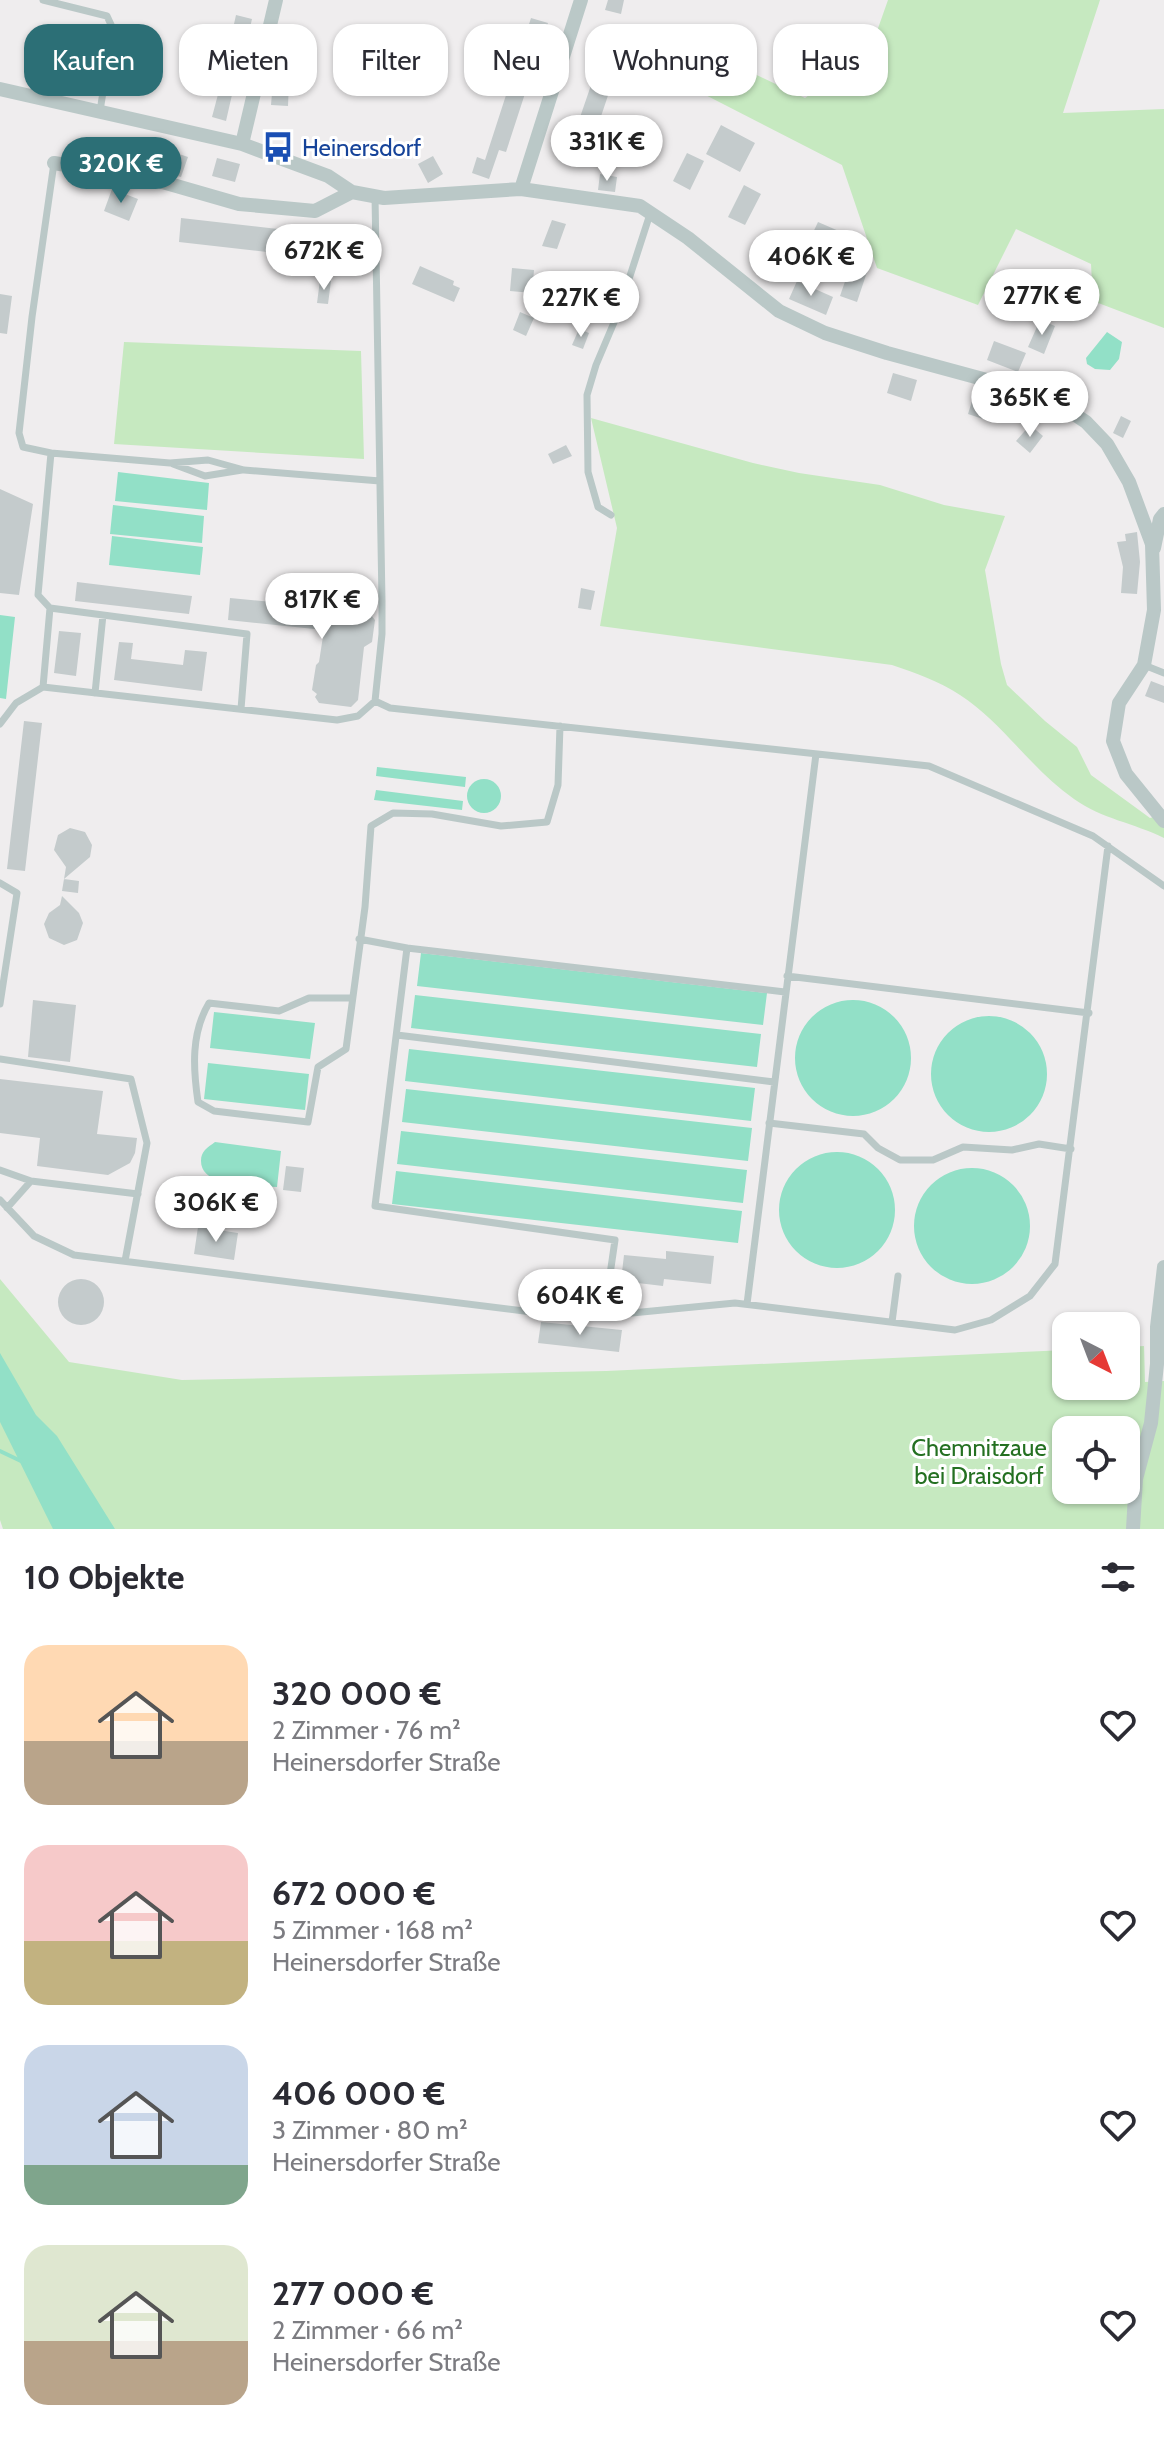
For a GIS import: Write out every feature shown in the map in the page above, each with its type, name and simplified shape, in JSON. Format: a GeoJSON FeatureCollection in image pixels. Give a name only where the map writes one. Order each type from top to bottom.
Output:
{"type":"FeatureCollection","features":[{"type":"Feature","properties":{"kind":"street"},"geometry":{"type":"LineString","coordinates":[[242,144],[276,0]]}},
{"type":"Feature","properties":{"kind":"street"},"geometry":{"type":"LineString","coordinates":[[521,189],[581,0]]}},
{"type":"Feature","properties":{"kind":"street"},"geometry":{"type":"LineString","coordinates":[[0,89],[242,144],[328,176],[352,192],[375,196],[521,189],[640,206],[688,238],[779,311],[825,333],[1056,402],[1086,422],[1107,444],[1129,482],[1153,547]]}},
{"type":"Feature","properties":{"kind":"street"},"geometry":{"type":"LineString","coordinates":[[54,163],[159,181],[239,204],[315,211],[352,192]]}},
{"type":"Feature","properties":{"kind":"street"},"geometry":{"type":"LineString","coordinates":[[1164,514],[1153,547],[1154,610],[1144,665],[1119,703],[1113,741],[1126,774],[1164,821]]}},
{"type":"Feature","properties":{"kind":"street"},"geometry":{"type":"LineString","coordinates":[[1133,1529],[1136,1479],[1151,1423],[1164,1267]]}},
{"type":"Feature","properties":{"kind":"lane"},"geometry":{"type":"LineString","coordinates":[[43,0],[107,16],[113,29],[100,113]]}},
{"type":"Feature","properties":{"kind":"lane"},"geometry":{"type":"LineString","coordinates":[[54,163],[19,433],[23,447],[51,453],[170,463],[208,460],[244,470],[380,481]]}},
{"type":"Feature","properties":{"kind":"lane"},"geometry":{"type":"LineString","coordinates":[[0,724],[16,703],[43,687],[337,720],[358,716],[375,701],[382,634],[375,196]]}},
{"type":"Feature","properties":{"kind":"lane"},"geometry":{"type":"LineString","coordinates":[[611,515],[598,507],[588,472],[587,395],[618,313],[650,213]]}},
{"type":"Feature","properties":{"kind":"lane"},"geometry":{"type":"LineString","coordinates":[[51,453],[38,595],[50,608],[247,634],[241,709]]}},
{"type":"Feature","properties":{"kind":"lane"},"geometry":{"type":"LineString","coordinates":[[170,463],[205,476],[244,470]]}},
{"type":"Feature","properties":{"kind":"lane"},"geometry":{"type":"LineString","coordinates":[[43,687],[50,608]]}},
{"type":"Feature","properties":{"kind":"lane"},"geometry":{"type":"LineString","coordinates":[[95,693],[103,615]]}},
{"type":"Feature","properties":{"kind":"lane"},"geometry":{"type":"LineString","coordinates":[[1144,665],[1164,673]]}},
{"type":"Feature","properties":{"kind":"lane"},"geometry":{"type":"LineString","coordinates":[[375,701],[390,708],[929,766],[1093,836],[1164,886]]}},
{"type":"Feature","properties":{"kind":"lane"},"geometry":{"type":"LineString","coordinates":[[352,998],[309,998],[279,1011],[209,1003],[198,1022],[194,1076],[198,1102],[214,1111],[308,1122],[318,1067],[346,1049],[365,907],[371,826],[393,813],[432,814],[501,826],[547,822],[558,785],[560,726]]}},
{"type":"Feature","properties":{"kind":"lane"},"geometry":{"type":"LineString","coordinates":[[747,1304],[816,754]]}},
{"type":"Feature","properties":{"kind":"lane"},"geometry":{"type":"LineString","coordinates":[[0,1200],[34,1236],[74,1255],[580,1318],[735,1303],[955,1330],[991,1320],[1030,1296],[1055,1264],[1108,846]]}},
{"type":"Feature","properties":{"kind":"lane"},"geometry":{"type":"LineString","coordinates":[[0,883],[17,893],[0,1004]]}},
{"type":"Feature","properties":{"kind":"lane"},"geometry":{"type":"LineString","coordinates":[[359,939],[407,948],[785,992]]}},
{"type":"Feature","properties":{"kind":"lane"},"geometry":{"type":"LineString","coordinates":[[407,948],[375,1206],[615,1240],[604,1316]]}},
{"type":"Feature","properties":{"kind":"lane"},"geometry":{"type":"LineString","coordinates":[[787,976],[1089,1013]]}},
{"type":"Feature","properties":{"kind":"lane"},"geometry":{"type":"LineString","coordinates":[[397,1035],[774,1082]]}},
{"type":"Feature","properties":{"kind":"lane"},"geometry":{"type":"LineString","coordinates":[[0,1059],[131,1079],[147,1143],[125,1261]]}},
{"type":"Feature","properties":{"kind":"lane"},"geometry":{"type":"LineString","coordinates":[[769,1123],[864,1134],[878,1148],[900,1160],[933,1160],[963,1147],[1012,1150],[1039,1144],[1071,1149]]}},
{"type":"Feature","properties":{"kind":"lane"},"geometry":{"type":"LineString","coordinates":[[0,1170],[31,1181],[138,1194]]}},
{"type":"Feature","properties":{"kind":"lane"},"geometry":{"type":"LineString","coordinates":[[7,1208],[31,1181]]}},
{"type":"Feature","properties":{"kind":"lane"},"geometry":{"type":"LineString","coordinates":[[892,1322],[898,1276]]}},
{"type":"Feature","properties":{"kind":"green space"},"geometry":{"type":"Polygon","coordinates":[[[888,0],[1100,0],[1063,113],[1164,109],[1164,328],[1093,301],[1091,264],[1016,229],[978,305],[877,268],[842,165],[707,96],[757,96],[757,75],[773,83],[773,96],[888,96],[888,24],[880,24],[888,0]]]}},
{"type":"Feature","properties":{"kind":"green space"},"geometry":{"type":"Polygon","coordinates":[[[124,342],[361,351],[364,459],[114,444],[124,342]]]}},
{"type":"Feature","properties":{"kind":"green space"},"geometry":{"type":"Polygon","coordinates":[[[591,418],[753,463],[880,485],[944,505],[1005,516],[985,570],[1007,685],[1077,747],[1091,775],[1150,818],[1164,814],[1164,838],[1074,799],[975,706],[952,690],[918,674],[892,665],[600,626],[617,528],[591,418]]]}},
{"type":"Feature","properties":{"kind":"green space","name":"Chemnitzaue bei Draisdorf"},"geometry":{"type":"Polygon","coordinates":[[[0,1279],[69,1362],[182,1380],[606,1371],[1052,1351],[1052,1400],[1140,1400],[1140,1346],[1144,1346],[1145,1382],[1164,1381],[1164,1529],[3,1529],[0,1520],[0,1279]]]}},
{"type":"Feature","properties":{"kind":"shaded area"},"geometry":{"type":"Polygon","coordinates":[[[1107,332],[1122,342],[1119,359],[1110,370],[1095,369],[1087,364],[1086,358],[1107,332]]]}},
{"type":"Feature","properties":{"kind":"shaded area"},"geometry":{"type":"Polygon","coordinates":[[[118,472],[209,483],[207,510],[115,501],[118,472]]]}},
{"type":"Feature","properties":{"kind":"shaded area"},"geometry":{"type":"Polygon","coordinates":[[[113,505],[204,516],[202,543],[110,534],[113,505]]]}},
{"type":"Feature","properties":{"kind":"shaded area"},"geometry":{"type":"Polygon","coordinates":[[[112,536],[203,547],[200,575],[109,565],[112,536]]]}},
{"type":"Feature","properties":{"kind":"shaded area"},"geometry":{"type":"Polygon","coordinates":[[[0,615],[15,617],[6,699],[0,698],[0,615]]]}},
{"type":"Feature","properties":{"kind":"shaded area"},"geometry":{"type":"Polygon","coordinates":[[[377,767],[466,777],[465,787],[376,776],[377,767]]]}},
{"type":"Feature","properties":{"kind":"shaded area"},"geometry":{"type":"Polygon","coordinates":[[[484,779],[496,784],[501,796],[496,808],[484,813],[472,808],[467,796],[472,784],[484,779]]]}},
{"type":"Feature","properties":{"kind":"shaded area"},"geometry":{"type":"Polygon","coordinates":[[[376,790],[463,801],[462,810],[374,800],[376,790]]]}},
{"type":"Feature","properties":{"kind":"shaded area"},"geometry":{"type":"Polygon","coordinates":[[[421,953],[767,993],[763,1025],[417,986],[421,953]]]}},
{"type":"Feature","properties":{"kind":"shaded area"},"geometry":{"type":"Polygon","coordinates":[[[415,995],[761,1034],[757,1067],[411,1028],[415,995]]]}},
{"type":"Feature","properties":{"kind":"shaded area"},"geometry":{"type":"Polygon","coordinates":[[[853,1000],[875,1005],[894,1017],[906,1036],[911,1058],[906,1080],[894,1099],[875,1111],[853,1116],[831,1111],[812,1099],[800,1080],[795,1058],[800,1036],[812,1017],[831,1005],[853,1000]]]}},
{"type":"Feature","properties":{"kind":"shaded area"},"geometry":{"type":"Polygon","coordinates":[[[214,1012],[315,1023],[310,1059],[210,1048],[214,1012]]]}},
{"type":"Feature","properties":{"kind":"shaded area"},"geometry":{"type":"Polygon","coordinates":[[[989,1016],[1011,1021],[1030,1033],[1042,1052],[1047,1074],[1042,1096],[1030,1115],[1011,1127],[989,1132],[967,1127],[948,1115],[936,1096],[931,1074],[936,1052],[948,1033],[967,1021],[989,1016]]]}},
{"type":"Feature","properties":{"kind":"shaded area"},"geometry":{"type":"Polygon","coordinates":[[[409,1049],[755,1088],[751,1121],[405,1081],[409,1049]]]}},
{"type":"Feature","properties":{"kind":"shaded area"},"geometry":{"type":"Polygon","coordinates":[[[208,1063],[309,1074],[305,1110],[204,1099],[208,1063]]]}},
{"type":"Feature","properties":{"kind":"shaded area"},"geometry":{"type":"Polygon","coordinates":[[[406,1089],[752,1128],[748,1161],[402,1122],[406,1089]]]}},
{"type":"Feature","properties":{"kind":"shaded area"},"geometry":{"type":"Polygon","coordinates":[[[401,1131],[747,1170],[743,1203],[397,1164],[401,1131]]]}},
{"type":"Feature","properties":{"kind":"shaded area"},"geometry":{"type":"Polygon","coordinates":[[[215,1142],[281,1151],[277,1187],[231,1184],[210,1177],[203,1170],[201,1158],[215,1142]]]}},
{"type":"Feature","properties":{"kind":"shaded area"},"geometry":{"type":"Polygon","coordinates":[[[837,1152],[859,1157],[878,1169],[890,1188],[895,1210],[890,1232],[878,1251],[859,1263],[837,1268],[815,1263],[796,1251],[784,1232],[779,1210],[784,1188],[796,1169],[815,1157],[837,1152]]]}},
{"type":"Feature","properties":{"kind":"shaded area"},"geometry":{"type":"Polygon","coordinates":[[[972,1168],[994,1173],[1013,1185],[1025,1204],[1030,1226],[1025,1248],[1013,1267],[994,1279],[972,1284],[950,1279],[931,1267],[919,1248],[914,1226],[919,1204],[931,1185],[950,1173],[972,1168]]]}},
{"type":"Feature","properties":{"kind":"shaded area"},"geometry":{"type":"Polygon","coordinates":[[[396,1171],[742,1211],[738,1243],[392,1204],[396,1171]]]}},
{"type":"Feature","properties":{"kind":"shaded area"},"geometry":{"type":"Polygon","coordinates":[[[0,1353],[36,1415],[57,1436],[115,1529],[53,1529],[0,1422],[0,1353]]]}},
{"type":"Feature","properties":{"kind":"building"},"geometry":{"type":"Polygon","coordinates":[[[608,0],[624,0],[621,14],[605,10],[608,0]]]}},
{"type":"Feature","properties":{"kind":"building"},"geometry":{"type":"Polygon","coordinates":[[[236,15],[252,19],[251,24],[234,24],[236,15]]]}},
{"type":"Feature","properties":{"kind":"building"},"geometry":{"type":"Polygon","coordinates":[[[531,18],[548,23],[548,24],[529,24],[531,18]]]}},
{"type":"Feature","properties":{"kind":"building"},"geometry":{"type":"Polygon","coordinates":[[[218,96],[232,96],[226,121],[212,117],[218,96]]]}},
{"type":"Feature","properties":{"kind":"building"},"geometry":{"type":"Polygon","coordinates":[[[272,96],[288,96],[288,106],[271,105],[272,96]]]}},
{"type":"Feature","properties":{"kind":"building"},"geometry":{"type":"Polygon","coordinates":[[[506,96],[524,96],[506,152],[499,150],[489,179],[472,173],[477,157],[485,160],[506,96]]]}},
{"type":"Feature","properties":{"kind":"building"},"geometry":{"type":"Polygon","coordinates":[[[587,96],[608,96],[585,164],[566,158],[587,96]]]}},
{"type":"Feature","properties":{"kind":"building"},"geometry":{"type":"Polygon","coordinates":[[[721,125],[755,143],[740,172],[706,154],[721,125]]]}},
{"type":"Feature","properties":{"kind":"building"},"geometry":{"type":"Polygon","coordinates":[[[164,149],[188,157],[181,177],[157,171],[164,149]]]}},
{"type":"Feature","properties":{"kind":"building"},"geometry":{"type":"Polygon","coordinates":[[[687,153],[704,161],[690,190],[673,181],[687,153]]]}},
{"type":"Feature","properties":{"kind":"building"},"geometry":{"type":"Polygon","coordinates":[[[433,156],[443,174],[428,183],[418,164],[433,156]]]}},
{"type":"Feature","properties":{"kind":"building"},"geometry":{"type":"Polygon","coordinates":[[[217,158],[240,164],[235,182],[212,176],[217,158]]]}},
{"type":"Feature","properties":{"kind":"building"},"geometry":{"type":"Polygon","coordinates":[[[600,174],[617,177],[615,192],[598,190],[600,174]]]}},
{"type":"Feature","properties":{"kind":"building"},"geometry":{"type":"Polygon","coordinates":[[[744,185],[761,194],[745,225],[728,217],[744,185]]]}},
{"type":"Feature","properties":{"kind":"building"},"geometry":{"type":"Polygon","coordinates":[[[112,189],[138,199],[129,221],[104,211],[112,189]]]}},
{"type":"Feature","properties":{"kind":"building"},"geometry":{"type":"Polygon","coordinates":[[[181,218],[278,229],[276,253],[179,242],[181,218]]]}},
{"type":"Feature","properties":{"kind":"building"},"geometry":{"type":"Polygon","coordinates":[[[552,220],[566,224],[557,249],[542,246],[552,220]]]}},
{"type":"Feature","properties":{"kind":"building"},"geometry":{"type":"Polygon","coordinates":[[[818,222],[855,238],[846,257],[809,241],[818,222]]]}},
{"type":"Feature","properties":{"kind":"building"},"geometry":{"type":"Polygon","coordinates":[[[784,240],[800,246],[786,280],[771,274],[784,240]]]}},
{"type":"Feature","properties":{"kind":"building"},"geometry":{"type":"Polygon","coordinates":[[[851,264],[868,269],[857,302],[840,296],[851,264]]]}},
{"type":"Feature","properties":{"kind":"building"},"geometry":{"type":"Polygon","coordinates":[[[420,266],[454,281],[453,285],[460,288],[454,302],[412,284],[420,266]]]}},
{"type":"Feature","properties":{"kind":"building"},"geometry":{"type":"Polygon","coordinates":[[[512,268],[534,270],[532,293],[510,291],[512,268]]]}},
{"type":"Feature","properties":{"kind":"building"},"geometry":{"type":"Polygon","coordinates":[[[573,271],[587,273],[585,290],[570,288],[573,271]]]}},
{"type":"Feature","properties":{"kind":"building"},"geometry":{"type":"Polygon","coordinates":[[[1015,279],[1049,294],[1040,312],[1007,297],[1015,279]]]}},
{"type":"Feature","properties":{"kind":"building"},"geometry":{"type":"Polygon","coordinates":[[[320,280],[331,281],[328,304],[317,303],[320,280]]]}},
{"type":"Feature","properties":{"kind":"building"},"geometry":{"type":"Polygon","coordinates":[[[797,281],[833,297],[826,315],[789,299],[797,281]]]}},
{"type":"Feature","properties":{"kind":"building"},"geometry":{"type":"Polygon","coordinates":[[[593,290],[608,294],[604,309],[588,304],[593,290]]]}},
{"type":"Feature","properties":{"kind":"building"},"geometry":{"type":"Polygon","coordinates":[[[0,294],[12,296],[7,334],[0,333],[0,294]]]}},
{"type":"Feature","properties":{"kind":"building"},"geometry":{"type":"Polygon","coordinates":[[[520,312],[534,318],[526,336],[513,330],[520,312]]]}},
{"type":"Feature","properties":{"kind":"building"},"geometry":{"type":"Polygon","coordinates":[[[1040,320],[1055,326],[1044,354],[1028,347],[1040,320]]]}},
{"type":"Feature","properties":{"kind":"building"},"geometry":{"type":"Polygon","coordinates":[[[579,329],[589,333],[583,349],[572,345],[579,329]]]}},
{"type":"Feature","properties":{"kind":"building"},"geometry":{"type":"Polygon","coordinates":[[[994,341],[1026,353],[1018,372],[987,360],[994,341]]]}},
{"type":"Feature","properties":{"kind":"building"},"geometry":{"type":"Polygon","coordinates":[[[893,373],[917,380],[911,401],[887,393],[893,373]]]}},
{"type":"Feature","properties":{"kind":"building"},"geometry":{"type":"Polygon","coordinates":[[[973,398],[995,406],[989,421],[968,414],[973,398]]]}},
{"type":"Feature","properties":{"kind":"building"},"geometry":{"type":"Polygon","coordinates":[[[1005,398],[1018,402],[1013,415],[1000,411],[1005,398]]]}},
{"type":"Feature","properties":{"kind":"building"},"geometry":{"type":"Polygon","coordinates":[[[1121,416],[1131,421],[1123,438],[1113,433],[1121,416]]]}},
{"type":"Feature","properties":{"kind":"building"},"geometry":{"type":"Polygon","coordinates":[[[1030,425],[1043,436],[1030,453],[1016,441],[1030,425]]]}},
{"type":"Feature","properties":{"kind":"building"},"geometry":{"type":"Polygon","coordinates":[[[566,445],[572,456],[553,464],[548,454],[566,445]]]}},
{"type":"Feature","properties":{"kind":"building"},"geometry":{"type":"Polygon","coordinates":[[[0,489],[33,504],[19,595],[0,593],[0,489]]]}},
{"type":"Feature","properties":{"kind":"building"},"geometry":{"type":"Polygon","coordinates":[[[1137,532],[1140,562],[1137,594],[1121,593],[1123,567],[1117,542],[1126,541],[1125,534],[1137,532]]]}},
{"type":"Feature","properties":{"kind":"building"},"geometry":{"type":"Polygon","coordinates":[[[77,582],[192,596],[189,614],[75,601],[77,582]]]}},
{"type":"Feature","properties":{"kind":"building"},"geometry":{"type":"Polygon","coordinates":[[[581,588],[595,591],[591,610],[578,608],[581,588]]]}},
{"type":"Feature","properties":{"kind":"building"},"geometry":{"type":"Polygon","coordinates":[[[230,598],[333,608],[339,603],[363,605],[375,620],[372,642],[364,647],[358,700],[351,707],[319,703],[315,697],[317,694],[312,690],[324,630],[228,620],[230,598]]]}},
{"type":"Feature","properties":{"kind":"building"},"geometry":{"type":"Polygon","coordinates":[[[59,631],[81,633],[76,676],[54,673],[59,631]]]}},
{"type":"Feature","properties":{"kind":"building"},"geometry":{"type":"Polygon","coordinates":[[[119,642],[133,643],[131,659],[183,665],[185,650],[207,652],[202,691],[114,680],[119,642]]]}},
{"type":"Feature","properties":{"kind":"building"},"geometry":{"type":"Polygon","coordinates":[[[1151,681],[1164,686],[1164,703],[1145,696],[1151,681]]]}},
{"type":"Feature","properties":{"kind":"building"},"geometry":{"type":"Polygon","coordinates":[[[24,721],[42,723],[25,871],[7,869],[24,721]]]}},
{"type":"Feature","properties":{"kind":"building"},"geometry":{"type":"Polygon","coordinates":[[[70,828],[85,832],[92,845],[90,857],[64,879],[66,867],[54,850],[58,835],[70,828]]]}},
{"type":"Feature","properties":{"kind":"building"},"geometry":{"type":"Polygon","coordinates":[[[64,879],[79,881],[78,893],[62,891],[64,879]]]}},
{"type":"Feature","properties":{"kind":"building"},"geometry":{"type":"Polygon","coordinates":[[[62,896],[79,913],[83,923],[77,940],[64,945],[49,938],[44,924],[49,913],[60,905],[62,896]]]}},
{"type":"Feature","properties":{"kind":"building"},"geometry":{"type":"Polygon","coordinates":[[[33,1000],[76,1005],[70,1062],[28,1057],[33,1000]]]}},
{"type":"Feature","properties":{"kind":"building"},"geometry":{"type":"Polygon","coordinates":[[[0,1079],[103,1091],[97,1134],[137,1138],[130,1163],[108,1175],[37,1166],[40,1138],[0,1133],[0,1079]]]}},
{"type":"Feature","properties":{"kind":"building"},"geometry":{"type":"Polygon","coordinates":[[[286,1166],[304,1168],[301,1192],[283,1190],[286,1166]]]}},
{"type":"Feature","properties":{"kind":"building"},"geometry":{"type":"Polygon","coordinates":[[[198,1227],[238,1233],[234,1260],[194,1254],[198,1227]]]}},
{"type":"Feature","properties":{"kind":"building"},"geometry":{"type":"Polygon","coordinates":[[[666,1251],[714,1256],[711,1284],[664,1279],[663,1286],[621,1281],[624,1255],[666,1259],[666,1251]]]}},
{"type":"Feature","properties":{"kind":"building"},"geometry":{"type":"Polygon","coordinates":[[[81,1279],[97,1286],[104,1302],[97,1318],[81,1325],[65,1318],[58,1302],[65,1286],[81,1279]]]}},
{"type":"Feature","properties":{"kind":"building"},"geometry":{"type":"Polygon","coordinates":[[[541,1322],[622,1330],[619,1352],[538,1343],[541,1322]]]}},
{"type":"Feature","properties":{"kind":"waterway"},"geometry":{"type":"LineString","coordinates":[[0,1451],[23,1462]]}},
{"type":"Feature","properties":{"kind":"place","name":"Heinersdorf"},"geometry":{"type":"Point","coordinates":[278,147]}}]}
